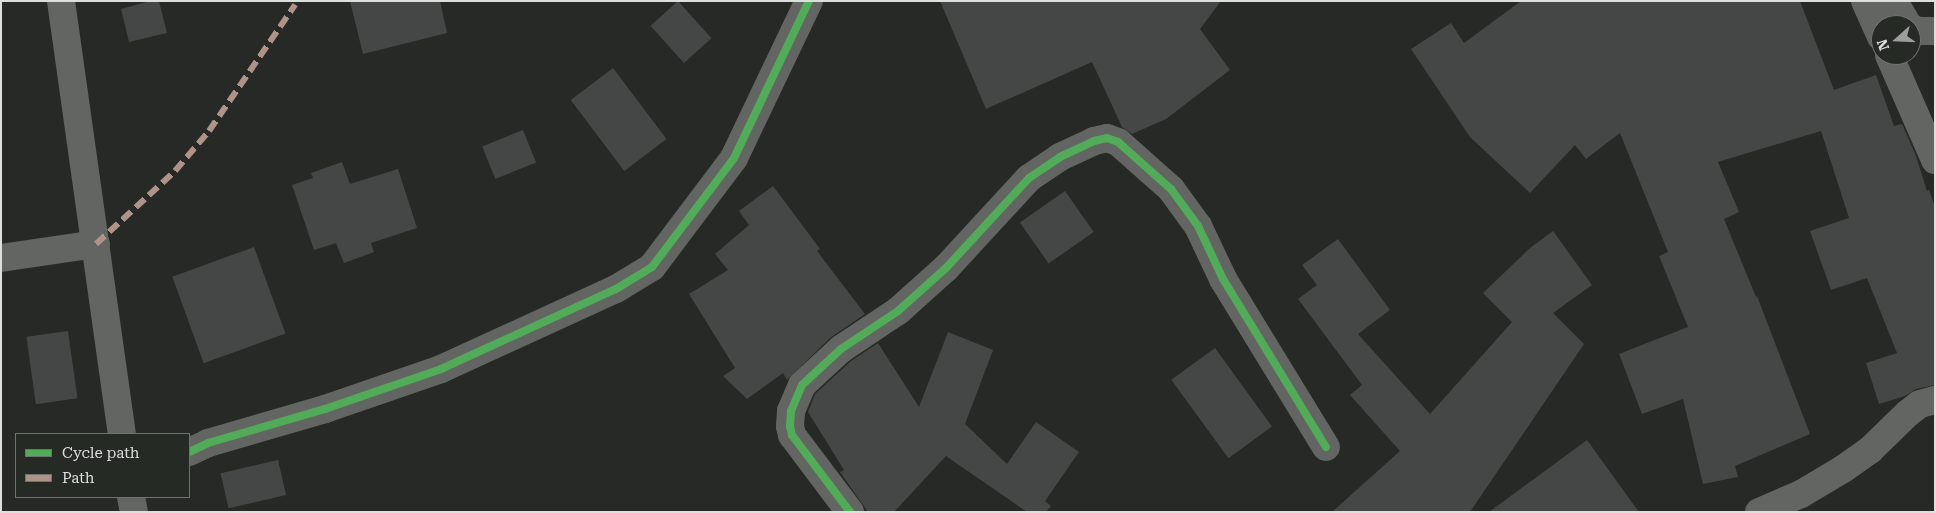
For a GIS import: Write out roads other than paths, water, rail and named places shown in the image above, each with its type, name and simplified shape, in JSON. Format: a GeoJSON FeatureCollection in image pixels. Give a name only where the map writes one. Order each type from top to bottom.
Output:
{"type":"FeatureCollection","features":[{"type":"Feature","properties":{"kind":"street"},"geometry":{"type":"LineString","coordinates":[[61,1],[122,433]]}},
{"type":"Feature","properties":{"kind":"street"},"geometry":{"type":"LineString","coordinates":[[190,452],[208,443],[325,409],[440,369],[616,289],[652,266],[734,158],[808,1]]}},
{"type":"Feature","properties":{"kind":"street"},"geometry":{"type":"LineString","coordinates":[[1865,1],[1871,15]]}},
{"type":"Feature","properties":{"kind":"street"},"geometry":{"type":"LineString","coordinates":[[1894,1],[1902,15]]}},
{"type":"Feature","properties":{"kind":"street"},"geometry":{"type":"LineString","coordinates":[[1921,31],[1935,31]]}},
{"type":"Feature","properties":{"kind":"street"},"geometry":{"type":"LineString","coordinates":[[1893,65],[1935,160]]}},
{"type":"Feature","properties":{"kind":"street"},"geometry":{"type":"LineString","coordinates":[[850,512],[792,435],[790,426],[791,411],[802,385],[841,349],[898,311],[946,268],[1029,178],[1060,156],[1094,140],[1107,138],[1118,142],[1171,190],[1198,226],[1222,279],[1326,447]]}},
{"type":"Feature","properties":{"kind":"street"},"geometry":{"type":"LineString","coordinates":[[1,258],[96,244]]}},
{"type":"Feature","properties":{"kind":"street"},"geometry":{"type":"LineString","coordinates":[[1759,512],[1801,494],[1843,469],[1870,450],[1920,404],[1935,400]]}},
{"type":"Feature","properties":{"kind":"street"},"geometry":{"type":"LineString","coordinates":[[131,498],[134,512]]}}]}
